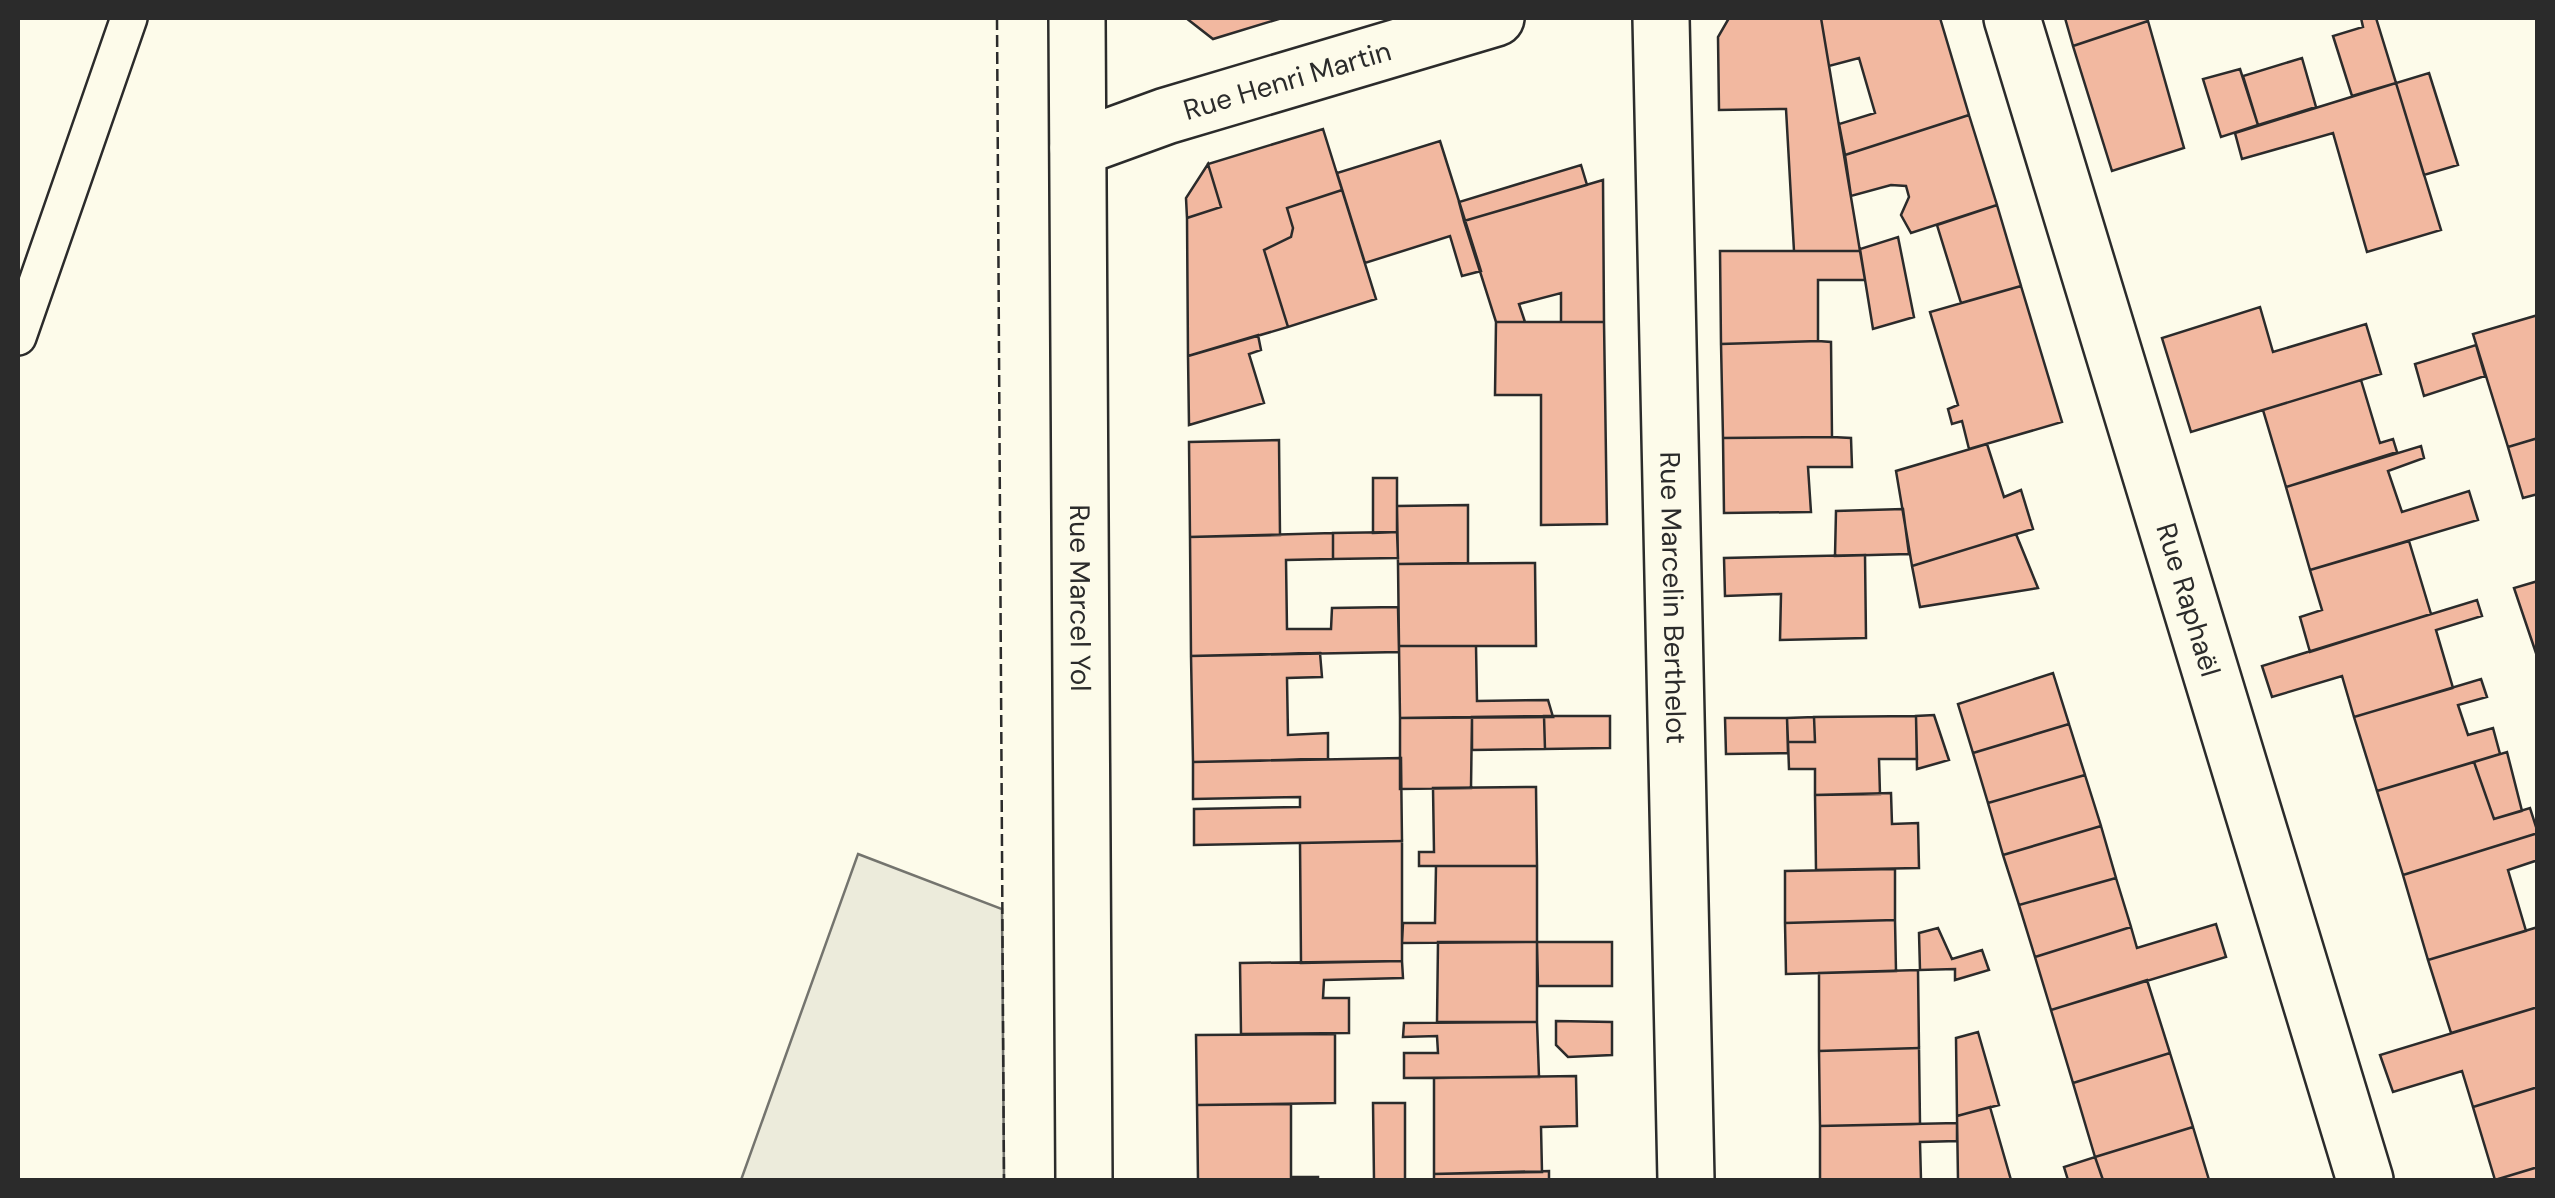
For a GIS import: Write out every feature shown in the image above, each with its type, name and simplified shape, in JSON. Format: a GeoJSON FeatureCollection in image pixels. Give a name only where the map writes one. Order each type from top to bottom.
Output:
{"type":"FeatureCollection","features":[{"type":"Feature","properties":{"kind":"street","name":"Rue Marcel Yol"},"geometry":{"type":"LineString","coordinates":[[1077,18],[1084,1180]]}},
{"type":"Feature","properties":{"kind":"street","name":"Rue Henri Martin"},"geometry":{"type":"LineString","coordinates":[[1078,148],[1496,18]]}},
{"type":"Feature","properties":{"kind":"street","name":"Rue Marcelin Berthelot"},"geometry":{"type":"LineString","coordinates":[[1661,18],[1686,1180]]}},
{"type":"Feature","properties":{"kind":"street","name":"Rue Raphaël"},"geometry":{"type":"LineString","coordinates":[[2012,18],[2365,1180]]}},
{"type":"Feature","properties":{"kind":"lane"},"geometry":{"type":"LineString","coordinates":[[18,338],[130,18]]}},
{"type":"Feature","properties":{"kind":"shaded area"},"geometry":{"type":"Polygon","coordinates":[[[858,854],[1002,909],[1004,1180],[741,1180],[858,854]]]}},
{"type":"Feature","properties":{"kind":"building"},"geometry":{"type":"Polygon","coordinates":[[[1186,18],[1282,18],[1213,39],[1186,18]]]}},
{"type":"Feature","properties":{"kind":"building"},"geometry":{"type":"Polygon","coordinates":[[[1729,18],[1821,18],[1860,251],[1794,251],[1786,109],[1719,110],[1718,37],[1729,18]]]}},
{"type":"Feature","properties":{"kind":"building"},"geometry":{"type":"Polygon","coordinates":[[[1821,18],[1940,18],[1969,115],[1845,155],[1839,124],[1875,113],[1859,58],[1829,66],[1821,18]]]}},
{"type":"Feature","properties":{"kind":"building"},"geometry":{"type":"Polygon","coordinates":[[[2065,18],[2147,18],[2148,21],[2073,46],[2065,18]]]}},
{"type":"Feature","properties":{"kind":"building"},"geometry":{"type":"Polygon","coordinates":[[[2361,18],[2376,18],[2396,83],[2352,96],[2333,36],[2363,27],[2361,18]]]}},
{"type":"Feature","properties":{"kind":"building"},"geometry":{"type":"Polygon","coordinates":[[[2148,21],[2184,148],[2112,171],[2073,46],[2148,21]]]}},
{"type":"Feature","properties":{"kind":"building"},"geometry":{"type":"Polygon","coordinates":[[[2302,58],[2316,107],[2258,125],[2243,76],[2302,58]]]}},
{"type":"Feature","properties":{"kind":"building"},"geometry":{"type":"Polygon","coordinates":[[[2240,69],[2258,125],[2221,137],[2203,79],[2240,69]]]}},
{"type":"Feature","properties":{"kind":"building"},"geometry":{"type":"Polygon","coordinates":[[[2429,73],[2458,165],[2424,175],[2396,83],[2429,73]]]}},
{"type":"Feature","properties":{"kind":"building"},"geometry":{"type":"Polygon","coordinates":[[[2396,83],[2441,230],[2367,252],[2333,133],[2242,159],[2235,133],[2396,83]]]}},
{"type":"Feature","properties":{"kind":"building"},"geometry":{"type":"Polygon","coordinates":[[[1969,115],[1997,205],[1911,233],[1901,215],[1909,197],[1906,186],[1891,185],[1851,196],[1845,155],[1969,115]]]}},
{"type":"Feature","properties":{"kind":"building"},"geometry":{"type":"Polygon","coordinates":[[[1323,129],[1342,190],[1287,208],[1293,228],[1291,237],[1264,250],[1288,327],[1188,356],[1187,218],[1221,207],[1208,164],[1323,129]]]}},
{"type":"Feature","properties":{"kind":"building"},"geometry":{"type":"Polygon","coordinates":[[[1440,141],[1481,271],[1462,276],[1450,236],[1365,263],[1337,173],[1440,141]]]}},
{"type":"Feature","properties":{"kind":"building"},"geometry":{"type":"Polygon","coordinates":[[[1208,164],[1221,207],[1187,218],[1186,198],[1208,164]]]}},
{"type":"Feature","properties":{"kind":"building"},"geometry":{"type":"Polygon","coordinates":[[[1581,165],[1587,185],[1464,221],[1459,202],[1581,165]]]}},
{"type":"Feature","properties":{"kind":"building"},"geometry":{"type":"Polygon","coordinates":[[[1603,180],[1604,322],[1561,322],[1561,293],[1519,304],[1525,322],[1496,322],[1464,221],[1603,180]]]}},
{"type":"Feature","properties":{"kind":"building"},"geometry":{"type":"Polygon","coordinates":[[[1342,190],[1376,299],[1288,327],[1264,250],[1291,237],[1293,228],[1287,208],[1342,190]]]}},
{"type":"Feature","properties":{"kind":"building"},"geometry":{"type":"Polygon","coordinates":[[[1997,205],[2021,286],[1961,303],[1937,225],[1997,205]]]}},
{"type":"Feature","properties":{"kind":"building"},"geometry":{"type":"Polygon","coordinates":[[[1898,237],[1914,317],[1873,329],[1860,249],[1898,237]]]}},
{"type":"Feature","properties":{"kind":"building"},"geometry":{"type":"Polygon","coordinates":[[[1720,251],[1860,251],[1865,280],[1818,280],[1818,341],[1721,344],[1720,251]]]}},
{"type":"Feature","properties":{"kind":"building"},"geometry":{"type":"Polygon","coordinates":[[[2021,286],[2062,422],[1969,449],[1962,421],[1952,424],[1948,409],[1958,405],[1930,312],[2021,286]]]}},
{"type":"Feature","properties":{"kind":"building"},"geometry":{"type":"Polygon","coordinates":[[[2260,307],[2273,352],[2366,324],[2381,374],[2191,432],[2162,338],[2260,307]]]}},
{"type":"Feature","properties":{"kind":"building"},"geometry":{"type":"Polygon","coordinates":[[[2538,315],[2538,438],[2508,447],[2473,334],[2538,315]]]}},
{"type":"Feature","properties":{"kind":"building"},"geometry":{"type":"Polygon","coordinates":[[[1496,322],[1604,322],[1607,524],[1541,525],[1541,395],[1495,395],[1496,322]]]}},
{"type":"Feature","properties":{"kind":"building"},"geometry":{"type":"Polygon","coordinates":[[[1258,335],[1261,350],[1249,354],[1264,403],[1189,425],[1188,356],[1258,335]]]}},
{"type":"Feature","properties":{"kind":"building"},"geometry":{"type":"Polygon","coordinates":[[[1831,342],[1832,437],[1723,438],[1721,344],[1831,342]]]}},
{"type":"Feature","properties":{"kind":"building"},"geometry":{"type":"Polygon","coordinates":[[[2476,345],[2485,376],[2424,396],[2415,364],[2476,345]]]}},
{"type":"Feature","properties":{"kind":"building"},"geometry":{"type":"Polygon","coordinates":[[[2361,380],[2380,443],[2393,439],[2397,452],[2286,487],[2263,410],[2361,380]]]}},
{"type":"Feature","properties":{"kind":"building"},"geometry":{"type":"Polygon","coordinates":[[[1723,438],[1851,438],[1852,467],[1808,467],[1811,512],[1724,513],[1723,438]]]}},
{"type":"Feature","properties":{"kind":"building"},"geometry":{"type":"Polygon","coordinates":[[[2538,438],[2538,494],[2523,498],[2508,447],[2538,438]]]}},
{"type":"Feature","properties":{"kind":"building"},"geometry":{"type":"Polygon","coordinates":[[[1279,440],[1280,535],[1190,537],[1189,442],[1279,440]]]}},
{"type":"Feature","properties":{"kind":"building"},"geometry":{"type":"Polygon","coordinates":[[[1987,444],[2004,497],[2021,490],[2033,529],[1912,566],[1896,471],[1987,444]]]}},
{"type":"Feature","properties":{"kind":"building"},"geometry":{"type":"Polygon","coordinates":[[[2421,446],[2424,458],[2388,471],[2402,512],[2469,491],[2478,520],[2310,570],[2286,487],[2421,446]]]}},
{"type":"Feature","properties":{"kind":"building"},"geometry":{"type":"Polygon","coordinates":[[[1373,478],[1397,478],[1397,532],[1373,533],[1373,478]]]}},
{"type":"Feature","properties":{"kind":"building"},"geometry":{"type":"Polygon","coordinates":[[[1468,505],[1468,563],[1398,564],[1397,506],[1468,505]]]}},
{"type":"Feature","properties":{"kind":"building"},"geometry":{"type":"Polygon","coordinates":[[[1903,509],[1909,554],[1835,556],[1836,511],[1903,509]]]}},
{"type":"Feature","properties":{"kind":"building"},"geometry":{"type":"Polygon","coordinates":[[[1397,532],[1398,558],[1333,559],[1333,533],[1397,532]]]}},
{"type":"Feature","properties":{"kind":"building"},"geometry":{"type":"Polygon","coordinates":[[[1333,533],[1333,559],[1286,560],[1287,629],[1331,629],[1332,608],[1398,607],[1399,652],[1191,656],[1190,537],[1333,533]]]}},
{"type":"Feature","properties":{"kind":"building"},"geometry":{"type":"Polygon","coordinates":[[[2016,534],[2038,588],[1920,607],[1912,566],[2016,534]]]}},
{"type":"Feature","properties":{"kind":"building"},"geometry":{"type":"Polygon","coordinates":[[[2409,541],[2431,614],[2310,652],[2300,617],[2322,610],[2310,570],[2409,541]]]}},
{"type":"Feature","properties":{"kind":"building"},"geometry":{"type":"Polygon","coordinates":[[[1865,555],[1866,638],[1780,640],[1781,594],[1725,596],[1724,558],[1865,555]]]}},
{"type":"Feature","properties":{"kind":"building"},"geometry":{"type":"Polygon","coordinates":[[[1535,563],[1536,646],[1399,646],[1398,564],[1535,563]]]}},
{"type":"Feature","properties":{"kind":"building"},"geometry":{"type":"Polygon","coordinates":[[[2538,581],[2538,659],[2514,588],[2538,581]]]}},
{"type":"Feature","properties":{"kind":"building"},"geometry":{"type":"Polygon","coordinates":[[[2477,600],[2482,616],[2436,630],[2453,688],[2354,717],[2342,676],[2272,697],[2262,666],[2477,600]]]}},
{"type":"Feature","properties":{"kind":"building"},"geometry":{"type":"Polygon","coordinates":[[[1399,646],[1476,646],[1477,701],[1548,700],[1553,717],[1400,718],[1399,646]]]}},
{"type":"Feature","properties":{"kind":"building"},"geometry":{"type":"Polygon","coordinates":[[[1320,653],[1322,677],[1287,678],[1288,735],[1328,733],[1328,759],[1193,762],[1191,656],[1320,653]]]}},
{"type":"Feature","properties":{"kind":"building"},"geometry":{"type":"Polygon","coordinates":[[[2053,673],[2069,724],[1973,753],[1958,704],[2053,673]]]}},
{"type":"Feature","properties":{"kind":"building"},"geometry":{"type":"Polygon","coordinates":[[[2481,679],[2487,697],[2458,705],[2468,735],[2493,728],[2500,754],[2377,791],[2354,717],[2481,679]]]}},
{"type":"Feature","properties":{"kind":"building"},"geometry":{"type":"Polygon","coordinates":[[[1934,715],[1949,760],[1917,769],[1916,716],[1934,715]]]}},
{"type":"Feature","properties":{"kind":"building"},"geometry":{"type":"Polygon","coordinates":[[[1544,716],[1610,716],[1610,748],[1545,749],[1544,716]]]}},
{"type":"Feature","properties":{"kind":"building"},"geometry":{"type":"Polygon","coordinates":[[[1544,716],[1545,749],[1472,750],[1472,717],[1544,716]]]}},
{"type":"Feature","properties":{"kind":"building"},"geometry":{"type":"Polygon","coordinates":[[[1916,716],[1917,759],[1879,759],[1880,794],[1815,795],[1815,769],[1789,769],[1788,742],[1815,742],[1814,717],[1916,716]]]}},
{"type":"Feature","properties":{"kind":"building"},"geometry":{"type":"Polygon","coordinates":[[[1472,717],[1471,788],[1400,789],[1400,718],[1472,717]]]}},
{"type":"Feature","properties":{"kind":"building"},"geometry":{"type":"Polygon","coordinates":[[[1814,717],[1815,742],[1788,742],[1787,718],[1814,717]]]}},
{"type":"Feature","properties":{"kind":"building"},"geometry":{"type":"Polygon","coordinates":[[[1725,718],[1787,718],[1788,753],[1726,754],[1725,718]]]}},
{"type":"Feature","properties":{"kind":"building"},"geometry":{"type":"Polygon","coordinates":[[[2069,724],[2085,775],[1988,803],[1973,753],[2069,724]]]}},
{"type":"Feature","properties":{"kind":"building"},"geometry":{"type":"Polygon","coordinates":[[[2507,752],[2522,811],[2494,819],[2474,762],[2507,752]]]}},
{"type":"Feature","properties":{"kind":"building"},"geometry":{"type":"Polygon","coordinates":[[[1401,758],[1402,841],[1194,845],[1194,809],[1300,807],[1300,797],[1193,799],[1193,762],[1401,758]]]}},
{"type":"Feature","properties":{"kind":"building"},"geometry":{"type":"Polygon","coordinates":[[[2474,762],[2494,819],[2530,808],[2538,833],[2403,875],[2377,791],[2474,762]]]}},
{"type":"Feature","properties":{"kind":"building"},"geometry":{"type":"Polygon","coordinates":[[[2085,775],[2101,826],[2003,855],[1988,803],[2085,775]]]}},
{"type":"Feature","properties":{"kind":"building"},"geometry":{"type":"Polygon","coordinates":[[[1536,787],[1537,866],[1419,866],[1419,852],[1434,852],[1433,788],[1536,787]]]}},
{"type":"Feature","properties":{"kind":"building"},"geometry":{"type":"Polygon","coordinates":[[[1891,793],[1892,824],[1918,823],[1919,868],[1816,870],[1815,795],[1891,793]]]}},
{"type":"Feature","properties":{"kind":"building"},"geometry":{"type":"Polygon","coordinates":[[[2101,826],[2116,878],[2019,905],[2003,855],[2101,826]]]}},
{"type":"Feature","properties":{"kind":"building"},"geometry":{"type":"Polygon","coordinates":[[[2538,833],[2538,860],[2508,870],[2526,931],[2428,960],[2403,875],[2538,833]]]}},
{"type":"Feature","properties":{"kind":"building"},"geometry":{"type":"Polygon","coordinates":[[[1402,841],[1402,961],[1301,963],[1300,843],[1402,841]]]}},
{"type":"Feature","properties":{"kind":"building"},"geometry":{"type":"Polygon","coordinates":[[[1436,866],[1537,866],[1537,942],[1402,943],[1403,923],[1435,923],[1436,866]]]}},
{"type":"Feature","properties":{"kind":"building"},"geometry":{"type":"Polygon","coordinates":[[[1895,869],[1895,920],[1785,923],[1785,871],[1895,869]]]}},
{"type":"Feature","properties":{"kind":"building"},"geometry":{"type":"Polygon","coordinates":[[[2116,878],[2131,927],[2035,957],[2019,905],[2116,878]]]}},
{"type":"Feature","properties":{"kind":"building"},"geometry":{"type":"Polygon","coordinates":[[[1895,920],[1896,971],[1786,974],[1785,923],[1895,920]]]}},
{"type":"Feature","properties":{"kind":"building"},"geometry":{"type":"Polygon","coordinates":[[[2216,924],[2226,957],[2051,1010],[2035,957],[2131,927],[2137,948],[2216,924]]]}},
{"type":"Feature","properties":{"kind":"building"},"geometry":{"type":"Polygon","coordinates":[[[2538,927],[2538,1007],[2451,1033],[2428,960],[2538,927]]]}},
{"type":"Feature","properties":{"kind":"building"},"geometry":{"type":"Polygon","coordinates":[[[1938,928],[1952,959],[1982,950],[1989,970],[1955,980],[1955,969],[1920,970],[1919,933],[1938,928]]]}},
{"type":"Feature","properties":{"kind":"building"},"geometry":{"type":"Polygon","coordinates":[[[1438,942],[1537,942],[1537,1022],[1437,1022],[1438,942]]]}},
{"type":"Feature","properties":{"kind":"building"},"geometry":{"type":"Polygon","coordinates":[[[1537,942],[1612,942],[1612,986],[1538,986],[1537,942]]]}},
{"type":"Feature","properties":{"kind":"building"},"geometry":{"type":"Polygon","coordinates":[[[1402,961],[1403,978],[1324,980],[1323,998],[1349,998],[1349,1033],[1241,1034],[1240,963],[1402,961]]]}},
{"type":"Feature","properties":{"kind":"building"},"geometry":{"type":"Polygon","coordinates":[[[1918,970],[1919,1048],[1819,1051],[1819,973],[1918,970]]]}},
{"type":"Feature","properties":{"kind":"building"},"geometry":{"type":"Polygon","coordinates":[[[2147,980],[2170,1053],[2073,1083],[2051,1010],[2147,980]]]}},
{"type":"Feature","properties":{"kind":"building"},"geometry":{"type":"Polygon","coordinates":[[[2538,1007],[2538,1087],[2473,1107],[2462,1071],[2393,1092],[2380,1055],[2538,1007]]]}},
{"type":"Feature","properties":{"kind":"building"},"geometry":{"type":"Polygon","coordinates":[[[1556,1021],[1612,1022],[1612,1055],[1568,1057],[1556,1045],[1556,1021]]]}},
{"type":"Feature","properties":{"kind":"building"},"geometry":{"type":"Polygon","coordinates":[[[1537,1022],[1539,1077],[1404,1078],[1404,1053],[1438,1053],[1437,1036],[1403,1037],[1404,1023],[1537,1022]]]}},
{"type":"Feature","properties":{"kind":"building"},"geometry":{"type":"Polygon","coordinates":[[[1978,1032],[1999,1105],[1957,1116],[1956,1038],[1978,1032]]]}},
{"type":"Feature","properties":{"kind":"building"},"geometry":{"type":"Polygon","coordinates":[[[1335,1034],[1335,1103],[1197,1105],[1196,1035],[1335,1034]]]}},
{"type":"Feature","properties":{"kind":"building"},"geometry":{"type":"Polygon","coordinates":[[[1919,1048],[1920,1124],[1820,1126],[1819,1051],[1919,1048]]]}},
{"type":"Feature","properties":{"kind":"building"},"geometry":{"type":"Polygon","coordinates":[[[2170,1053],[2193,1127],[2095,1157],[2073,1083],[2170,1053]]]}},
{"type":"Feature","properties":{"kind":"building"},"geometry":{"type":"Polygon","coordinates":[[[1576,1076],[1577,1126],[1541,1127],[1542,1172],[1434,1174],[1434,1078],[1576,1076]]]}},
{"type":"Feature","properties":{"kind":"building"},"geometry":{"type":"Polygon","coordinates":[[[2538,1087],[2538,1167],[2495,1180],[2473,1107],[2538,1087]]]}},
{"type":"Feature","properties":{"kind":"building"},"geometry":{"type":"Polygon","coordinates":[[[1373,1103],[1405,1103],[1405,1180],[1374,1180],[1373,1103]]]}},
{"type":"Feature","properties":{"kind":"building"},"geometry":{"type":"Polygon","coordinates":[[[1291,1104],[1291,1177],[1318,1180],[1198,1180],[1197,1105],[1291,1104]]]}},
{"type":"Feature","properties":{"kind":"building"},"geometry":{"type":"Polygon","coordinates":[[[1990,1107],[2011,1180],[1958,1180],[1957,1116],[1990,1107]]]}},
{"type":"Feature","properties":{"kind":"building"},"geometry":{"type":"Polygon","coordinates":[[[1957,1123],[1957,1141],[1920,1142],[1921,1180],[1820,1180],[1820,1126],[1957,1123]]]}},
{"type":"Feature","properties":{"kind":"building"},"geometry":{"type":"Polygon","coordinates":[[[2193,1127],[2209,1180],[2103,1180],[2095,1157],[2193,1127]]]}},
{"type":"Feature","properties":{"kind":"building"},"geometry":{"type":"Polygon","coordinates":[[[2095,1157],[2103,1180],[2068,1180],[2064,1167],[2095,1157]]]}},
{"type":"Feature","properties":{"kind":"building"},"geometry":{"type":"Polygon","coordinates":[[[2538,1167],[2538,1180],[2495,1180],[2538,1167]]]}},
{"type":"Feature","properties":{"kind":"building"},"geometry":{"type":"Polygon","coordinates":[[[1549,1171],[1549,1180],[1434,1180],[1434,1174],[1549,1171]]]}},
{"type":"Feature","properties":{"kind":"fence"},"geometry":{"type":"LineString","coordinates":[[997,18],[1004,1180]]}}]}
